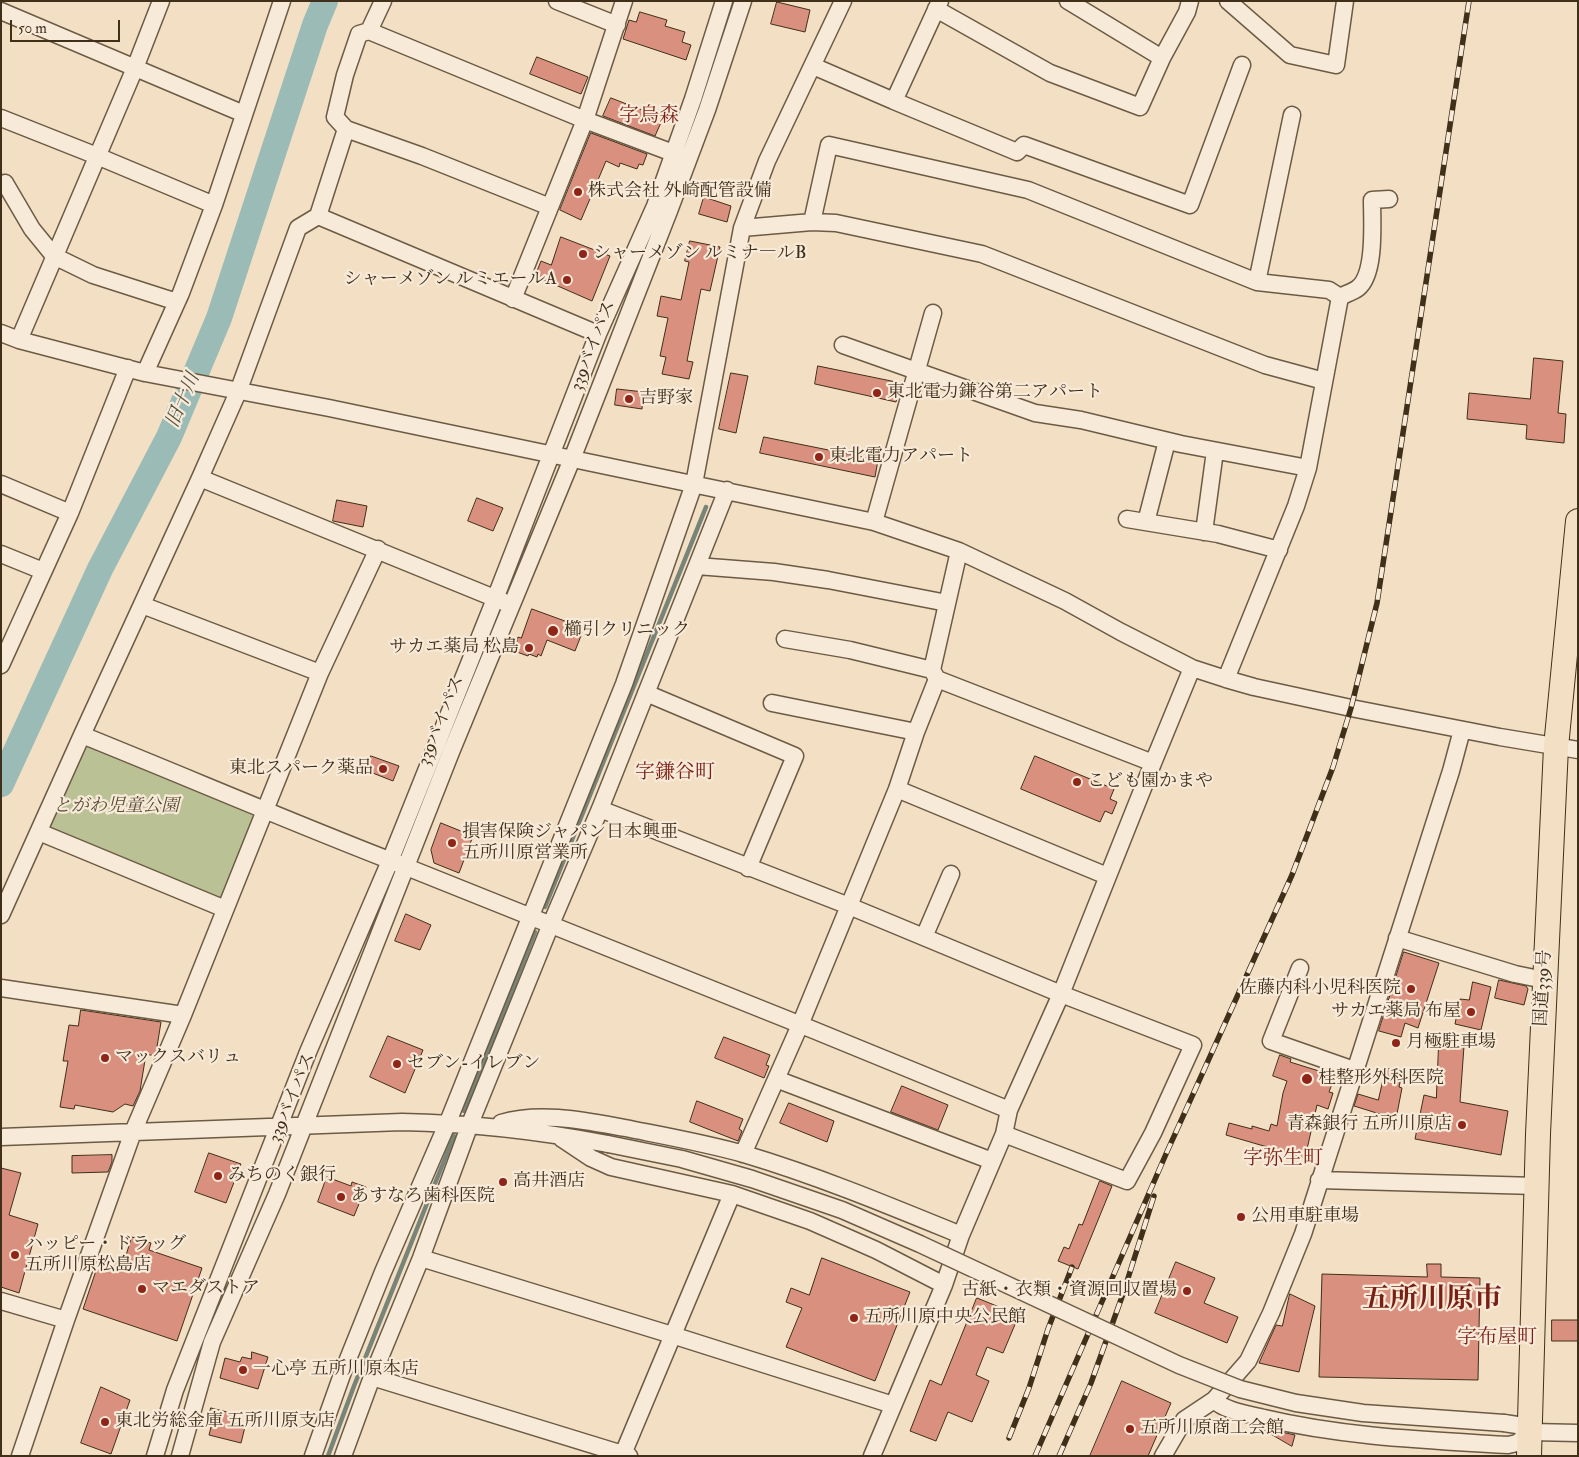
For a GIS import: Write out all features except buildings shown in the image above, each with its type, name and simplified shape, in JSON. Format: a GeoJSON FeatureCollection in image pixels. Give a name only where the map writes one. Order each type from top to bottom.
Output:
{"type":"FeatureCollection","features":[{"type":"Feature","properties":{"kind":"highway","name":"国道339号"},"geometry":{"type":"LineString","coordinates":[[1529,1456],[1536,1186],[1544,980],[1567,748],[1578,521]]}},
{"type":"Feature","properties":{"kind":"street"},"geometry":{"type":"LineString","coordinates":[[19,340],[135,68],[161,1]]}},
{"type":"Feature","properties":{"kind":"street"},"geometry":{"type":"LineString","coordinates":[[147,373],[177,302],[214,205],[282,1]]}},
{"type":"Feature","properties":{"kind":"street"},"geometry":{"type":"LineString","coordinates":[[369,31],[383,1]]}},
{"type":"Feature","properties":{"kind":"street"},"geometry":{"type":"LineString","coordinates":[[557,1],[617,25]]}},
{"type":"Feature","properties":{"kind":"street"},"geometry":{"type":"LineString","coordinates":[[513,299],[585,120],[624,1]]}},
{"type":"Feature","properties":{"kind":"street"},"geometry":{"type":"LineString","coordinates":[[155,1456],[175,1390],[308,1052],[390,861],[598,334],[655,206],[693,99],[724,1]]}},
{"type":"Feature","properties":{"kind":"street","name":"339バイパス"},"geometry":{"type":"LineString","coordinates":[[180,1456],[212,1342],[277,1194],[406,866],[572,460],[669,211],[706,110],[742,1]]}},
{"type":"Feature","properties":{"kind":"street"},"geometry":{"type":"LineString","coordinates":[[313,1456],[344,1369],[383,1272],[448,1122],[624,684],[694,484],[742,228],[766,162],[843,1]]}},
{"type":"Feature","properties":{"kind":"street"},"geometry":{"type":"LineString","coordinates":[[1068,1],[1162,58]]}},
{"type":"Feature","properties":{"kind":"street"},"geometry":{"type":"LineString","coordinates":[[894,101],[938,5],[1050,73],[1140,107],[1162,58],[1187,12],[1190,1]]}},
{"type":"Feature","properties":{"kind":"street"},"geometry":{"type":"LineString","coordinates":[[1228,1],[1290,55],[1336,65],[1345,1]]}},
{"type":"Feature","properties":{"kind":"street"},"geometry":{"type":"LineString","coordinates":[[1,11],[244,114]]}},
{"type":"Feature","properties":{"kind":"street"},"geometry":{"type":"LineString","coordinates":[[550,207],[422,156],[346,129],[335,117],[345,75],[359,34],[369,31],[585,120],[673,153]]}},
{"type":"Feature","properties":{"kind":"street"},"geometry":{"type":"LineString","coordinates":[[813,66],[1017,152],[1024,144],[1190,205],[1242,65]]}},
{"type":"Feature","properties":{"kind":"street"},"geometry":{"type":"LineString","coordinates":[[1257,282],[1292,115]]}},
{"type":"Feature","properties":{"kind":"street"},"geometry":{"type":"LineString","coordinates":[[1,118],[214,205]]}},
{"type":"Feature","properties":{"kind":"street"},"geometry":{"type":"LineString","coordinates":[[1,915],[238,392],[298,228],[318,216],[346,129]]}},
{"type":"Feature","properties":{"kind":"street"},"geometry":{"type":"LineString","coordinates":[[812,222],[829,145],[1028,190],[1257,282],[1329,290],[1340,297]]}},
{"type":"Feature","properties":{"kind":"street"},"geometry":{"type":"LineString","coordinates":[[1,186],[5,184],[32,229],[54,256],[93,275],[177,302]]}},
{"type":"Feature","properties":{"kind":"street"},"geometry":{"type":"LineString","coordinates":[[1340,297],[1359,287],[1372,258],[1372,200],[1389,199]]}},
{"type":"Feature","properties":{"kind":"street"},"geometry":{"type":"LineString","coordinates":[[318,216],[598,334]]}},
{"type":"Feature","properties":{"kind":"street"},"geometry":{"type":"LineString","coordinates":[[742,228],[812,222],[836,222],[982,254],[1264,364],[1324,382]]}},
{"type":"Feature","properties":{"kind":"street"},"geometry":{"type":"LineString","coordinates":[[1226,679],[1279,550],[1308,468],[1340,297]]}},
{"type":"Feature","properties":{"kind":"street"},"geometry":{"type":"LineString","coordinates":[[874,522],[933,312]]}},
{"type":"Feature","properties":{"kind":"street"},"geometry":{"type":"LineString","coordinates":[[1,333],[19,340],[147,373],[329,408],[551,456],[727,490],[874,522],[959,551],[1065,601],[1192,668],[1254,687],[1351,708],[1567,748]]}},
{"type":"Feature","properties":{"kind":"street"},"geometry":{"type":"LineString","coordinates":[[843,345],[1035,413],[1081,420],[1167,442],[1308,468]]}},
{"type":"Feature","properties":{"kind":"street"},"geometry":{"type":"LineString","coordinates":[[1,665],[70,513],[128,368]]}},
{"type":"Feature","properties":{"kind":"street"},"geometry":{"type":"LineString","coordinates":[[1146,522],[1167,442]]}},
{"type":"Feature","properties":{"kind":"street"},"geometry":{"type":"LineString","coordinates":[[1204,532],[1215,451]]}},
{"type":"Feature","properties":{"kind":"street"},"geometry":{"type":"LineString","coordinates":[[200,478],[512,605]]}},
{"type":"Feature","properties":{"kind":"street"},"geometry":{"type":"LineString","coordinates":[[1,484],[70,513]]}},
{"type":"Feature","properties":{"kind":"street"},"geometry":{"type":"LineString","coordinates":[[343,1456],[372,1376],[421,1258],[470,1124],[600,809],[727,490]]}},
{"type":"Feature","properties":{"kind":"street"},"geometry":{"type":"LineString","coordinates":[[1127,519],[1204,532],[1279,550]]}},
{"type":"Feature","properties":{"kind":"street"},"geometry":{"type":"LineString","coordinates":[[20,1456],[133,1132],[183,1015],[320,673],[378,549]]}},
{"type":"Feature","properties":{"kind":"street"},"geometry":{"type":"LineString","coordinates":[[744,1154],[897,789],[935,674],[947,603],[959,551]]}},
{"type":"Feature","properties":{"kind":"street"},"geometry":{"type":"LineString","coordinates":[[1,554],[44,571]]}},
{"type":"Feature","properties":{"kind":"street"},"geometry":{"type":"LineString","coordinates":[[697,566],[774,572],[828,580],[947,603]]}},
{"type":"Feature","properties":{"kind":"street"},"geometry":{"type":"LineString","coordinates":[[142,605],[320,673]]}},
{"type":"Feature","properties":{"kind":"street"},"geometry":{"type":"LineString","coordinates":[[785,639],[850,650],[935,674],[1152,763]]}},
{"type":"Feature","properties":{"kind":"street"},"geometry":{"type":"LineString","coordinates":[[872,1456],[944,1285],[961,1235],[1004,1134],[1009,1110],[1061,994],[1152,763],[1192,668]]}},
{"type":"Feature","properties":{"kind":"street"},"geometry":{"type":"LineString","coordinates":[[646,693],[795,756],[748,868]]}},
{"type":"Feature","properties":{"kind":"street"},"geometry":{"type":"LineString","coordinates":[[772,703],[916,732]]}},
{"type":"Feature","properties":{"kind":"street"},"geometry":{"type":"LineString","coordinates":[[1164,1455],[1184,1420],[1214,1400],[1248,1361],[1271,1313],[1303,1234],[1462,730]]}},
{"type":"Feature","properties":{"kind":"street"},"geometry":{"type":"LineString","coordinates":[[82,735],[1009,1110]]}},
{"type":"Feature","properties":{"kind":"street"},"geometry":{"type":"LineString","coordinates":[[897,789],[1107,876]]}},
{"type":"Feature","properties":{"kind":"street"},"geometry":{"type":"LineString","coordinates":[[600,809],[848,906],[1061,994],[1193,1045],[1153,1133],[1127,1181],[1004,1134]]}},
{"type":"Feature","properties":{"kind":"street"},"geometry":{"type":"LineString","coordinates":[[39,832],[225,909]]}},
{"type":"Feature","properties":{"kind":"street"},"geometry":{"type":"LineString","coordinates":[[924,937],[951,874]]}},
{"type":"Feature","properties":{"kind":"street"},"geometry":{"type":"LineString","coordinates":[[1397,938],[1487,966],[1544,980]]}},
{"type":"Feature","properties":{"kind":"street"},"geometry":{"type":"LineString","coordinates":[[1300,968],[1271,1042],[1354,1070]]}},
{"type":"Feature","properties":{"kind":"street"},"geometry":{"type":"LineString","coordinates":[[1,988],[183,1015]]}},
{"type":"Feature","properties":{"kind":"street"},"geometry":{"type":"LineString","coordinates":[[776,1079],[992,1161]]}},
{"type":"Feature","properties":{"kind":"street"},"geometry":{"type":"LineString","coordinates":[[492,1126],[513,1120],[550,1118],[610,1125],[688,1140],[744,1154],[822,1180],[961,1235]]}},
{"type":"Feature","properties":{"kind":"street"},"geometry":{"type":"LineString","coordinates":[[1,1137],[280,1126],[448,1122],[492,1126],[608,1144],[682,1159],[752,1179],[842,1210],[920,1244],[1179,1365],[1240,1389],[1296,1404],[1363,1413],[1504,1423],[1517,1425],[1531,1432],[1578,1433]]}},
{"type":"Feature","properties":{"kind":"street"},"geometry":{"type":"LineString","coordinates":[[557,1136],[591,1158],[611,1167],[732,1194],[810,1221],[876,1250],[944,1285]]}},
{"type":"Feature","properties":{"kind":"street"},"geometry":{"type":"LineString","coordinates":[[1319,1180],[1536,1186]]}},
{"type":"Feature","properties":{"kind":"street"},"geometry":{"type":"LineString","coordinates":[[372,1376],[626,1455],[672,1335],[732,1194]]}},
{"type":"Feature","properties":{"kind":"street"},"geometry":{"type":"LineString","coordinates":[[421,1258],[893,1405]]}},
{"type":"Feature","properties":{"kind":"street"},"geometry":{"type":"LineString","coordinates":[[1,1301],[66,1320]]}},
{"type":"Feature","properties":{"kind":"street"},"geometry":{"type":"LineString","coordinates":[[1214,1400],[1218,1404],[1244,1413],[1304,1427],[1357,1435],[1508,1445],[1517,1443],[1531,1432]]}},
{"type":"Feature","properties":{"kind":"green space","name":"とがわ児童公園"},"geometry":{"type":"Polygon","coordinates":[[[88,745],[255,813],[221,899],[49,831],[88,745]]]}},
{"type":"Feature","properties":{"kind":"waterway","name":"旧十川"},"geometry":{"type":"LineString","coordinates":[[1,784],[100,569],[169,437],[219,318],[315,25],[325,1]]}},
{"type":"Feature","properties":{"kind":"waterway"},"geometry":{"type":"LineString","coordinates":[[545,907],[706,507]]}},
{"type":"Feature","properties":{"kind":"waterway"},"geometry":{"type":"LineString","coordinates":[[464,1111],[535,932]]}},
{"type":"Feature","properties":{"kind":"waterway"},"geometry":{"type":"LineString","coordinates":[[328,1456],[454,1136]]}},
{"type":"Feature","properties":{"kind":"railway"},"geometry":{"type":"LineString","coordinates":[[1035,1456],[1166,1154],[1292,875],[1333,767],[1351,708],[1377,603],[1469,1]]}},
{"type":"Feature","properties":{"kind":"railway"},"geometry":{"type":"LineString","coordinates":[[1059,1456],[1091,1383],[1123,1294],[1154,1196]]}},
{"type":"Feature","properties":{"kind":"railway"},"geometry":{"type":"LineString","coordinates":[[1009,1438],[1072,1267]]}},
{"type":"Feature","properties":{"kind":"place","name":"株式会社 外崎配管設備"},"geometry":{"type":"Point","coordinates":[578,192]}},
{"type":"Feature","properties":{"kind":"place","name":"シャーメゾン ルミナ―ルB"},"geometry":{"type":"Point","coordinates":[583,254]}},
{"type":"Feature","properties":{"kind":"place","name":"シャーメゾン ルミエールA"},"geometry":{"type":"Point","coordinates":[567,280]}},
{"type":"Feature","properties":{"kind":"place","name":"東北電力鎌谷第二アパート"},"geometry":{"type":"Point","coordinates":[877,393]}},
{"type":"Feature","properties":{"kind":"place","name":"吉野家"},"geometry":{"type":"Point","coordinates":[629,399]}},
{"type":"Feature","properties":{"kind":"place","name":"東北電力アパート"},"geometry":{"type":"Point","coordinates":[819,457]}},
{"type":"Feature","properties":{"kind":"place","name":"櫛引クリニック"},"geometry":{"type":"Point","coordinates":[553,631]}},
{"type":"Feature","properties":{"kind":"place","name":"サカエ薬局 松島"},"geometry":{"type":"Point","coordinates":[529,648]}},
{"type":"Feature","properties":{"kind":"place","name":"東北スパーク薬品"},"geometry":{"type":"Point","coordinates":[383,769]}},
{"type":"Feature","properties":{"kind":"place","name":"こども園かまや"},"geometry":{"type":"Point","coordinates":[1077,782]}},
{"type":"Feature","properties":{"kind":"place","name":"損害保険ジャパン日本興亜 五所川原営業所"},"geometry":{"type":"Point","coordinates":[452,843]}},
{"type":"Feature","properties":{"kind":"place","name":"佐藤内科小児科医院"},"geometry":{"type":"Point","coordinates":[1411,989]}},
{"type":"Feature","properties":{"kind":"place","name":"サカエ薬局 布屋"},"geometry":{"type":"Point","coordinates":[1471,1012]}},
{"type":"Feature","properties":{"kind":"place","name":"月極駐車場"},"geometry":{"type":"Point","coordinates":[1396,1043]}},
{"type":"Feature","properties":{"kind":"place","name":"マックスバリュ"},"geometry":{"type":"Point","coordinates":[105,1058]}},
{"type":"Feature","properties":{"kind":"place","name":"セブン-イレブン"},"geometry":{"type":"Point","coordinates":[397,1064]}},
{"type":"Feature","properties":{"kind":"place","name":"桂整形外科医院"},"geometry":{"type":"Point","coordinates":[1307,1079]}},
{"type":"Feature","properties":{"kind":"place","name":"青森銀行 五所川原店"},"geometry":{"type":"Point","coordinates":[1462,1125]}},
{"type":"Feature","properties":{"kind":"place","name":"みちのく銀行"},"geometry":{"type":"Point","coordinates":[218,1176]}},
{"type":"Feature","properties":{"kind":"place","name":"高井酒店"},"geometry":{"type":"Point","coordinates":[503,1182]}},
{"type":"Feature","properties":{"kind":"place","name":"あすなろ歯科医院"},"geometry":{"type":"Point","coordinates":[341,1197]}},
{"type":"Feature","properties":{"kind":"place","name":"公用車駐車場"},"geometry":{"type":"Point","coordinates":[1241,1217]}},
{"type":"Feature","properties":{"kind":"place","name":"ハッピー・ドラッグ 五所川原松島店"},"geometry":{"type":"Point","coordinates":[15,1255]}},
{"type":"Feature","properties":{"kind":"place","name":"マエダストア"},"geometry":{"type":"Point","coordinates":[142,1289]}},
{"type":"Feature","properties":{"kind":"place","name":"古紙・衣類・資源回収置場"},"geometry":{"type":"Point","coordinates":[1187,1291]}},
{"type":"Feature","properties":{"kind":"place","name":"五所川原中央公民館"},"geometry":{"type":"Point","coordinates":[854,1318]}},
{"type":"Feature","properties":{"kind":"place","name":"一心亭 五所川原本店"},"geometry":{"type":"Point","coordinates":[243,1370]}},
{"type":"Feature","properties":{"kind":"place","name":"東北労総金庫 五所川原支店"},"geometry":{"type":"Point","coordinates":[105,1422]}},
{"type":"Feature","properties":{"kind":"place","name":"五所川原商工会館"},"geometry":{"type":"Point","coordinates":[1130,1429]}},
{"type":"Feature","properties":{"kind":"district","name":"字烏森"},"geometry":{"type":"Point","coordinates":[649,117]}},
{"type":"Feature","properties":{"kind":"district","name":"字鎌谷町"},"geometry":{"type":"Point","coordinates":[675,774]}},
{"type":"Feature","properties":{"kind":"district","name":"字弥生町"},"geometry":{"type":"Point","coordinates":[1283,1160]}},
{"type":"Feature","properties":{"kind":"district","name":"五所川原市"},"geometry":{"type":"Point","coordinates":[1432,1301]}},
{"type":"Feature","properties":{"kind":"district","name":"字布屋町"},"geometry":{"type":"Point","coordinates":[1497,1339]}}]}
